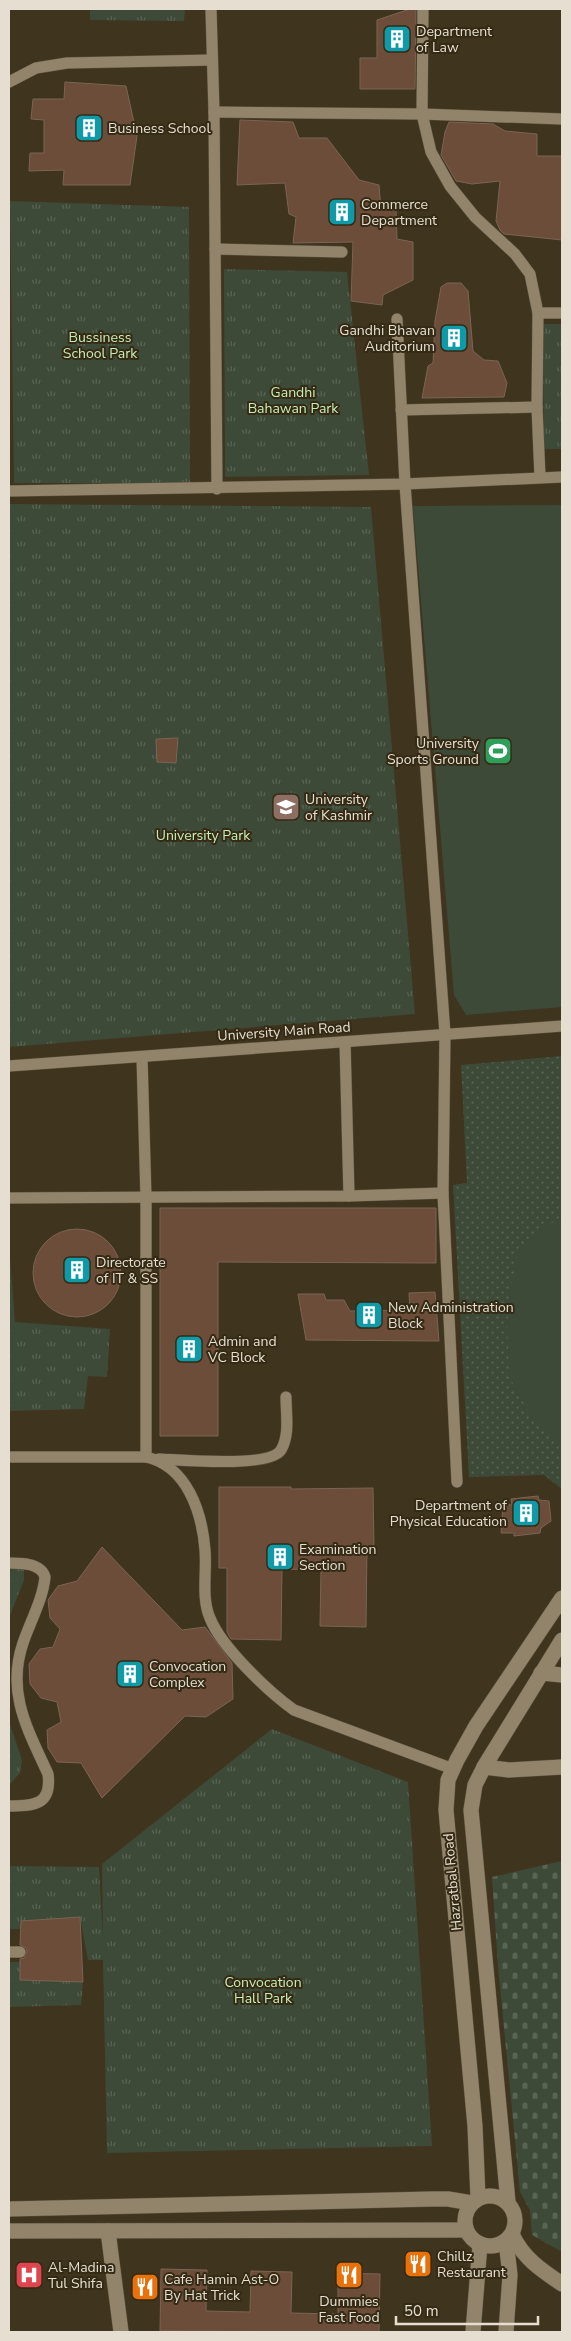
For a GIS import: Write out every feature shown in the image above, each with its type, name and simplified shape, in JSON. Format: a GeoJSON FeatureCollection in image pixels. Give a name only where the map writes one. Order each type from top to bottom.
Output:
{"type":"FeatureCollection","features":[{"type":"Feature","properties":{"kind":"main road","name":"Hazratbal Road"},"geometry":{"type":"LineString","coordinates":[[475,2201],[474,2126],[446,1810],[448,1780],[476,1726],[562,1598]]}},
{"type":"Feature","properties":{"kind":"main road","name":"Hazratbal Road"},"geometry":{"type":"LineString","coordinates":[[508,2202],[471,1810],[475,1785],[484,1768],[562,1640]]}},
{"type":"Feature","properties":{"kind":"main road"},"geometry":{"type":"LineString","coordinates":[[542,1673],[562,1675]]}},
{"type":"Feature","properties":{"kind":"main road"},"geometry":{"type":"LineString","coordinates":[[455,1764],[509,1770],[562,1767]]}},
{"type":"Feature","properties":{"kind":"main road"},"geometry":{"type":"LineString","coordinates":[[9,2209],[440,2199],[475,2201],[494,2195],[508,2202],[516,2218],[509,2238],[510,2275],[506,2332]]}},
{"type":"Feature","properties":{"kind":"main road"},"geometry":{"type":"LineString","coordinates":[[475,2201],[465,2219],[466,2230],[472,2238],[480,2244],[498,2245],[509,2238]]}},
{"type":"Feature","properties":{"kind":"main road"},"geometry":{"type":"LineString","coordinates":[[9,2231],[466,2230]]}},
{"type":"Feature","properties":{"kind":"main road"},"geometry":{"type":"LineString","coordinates":[[108,2231],[121,2332]]}},
{"type":"Feature","properties":{"kind":"main road"},"geometry":{"type":"LineString","coordinates":[[509,2238],[534,2265],[562,2284]]}},
{"type":"Feature","properties":{"kind":"main road"},"geometry":{"type":"LineString","coordinates":[[474,2332],[480,2244]]}},
{"type":"Feature","properties":{"kind":"lane"},"geometry":{"type":"LineString","coordinates":[[211,9],[214,112],[217,489]]}},
{"type":"Feature","properties":{"kind":"lane"},"geometry":{"type":"LineString","coordinates":[[423,9],[422,114],[431,152],[450,186],[475,217],[516,254],[530,274],[538,313],[537,407],[540,477]]}},
{"type":"Feature","properties":{"kind":"lane"},"geometry":{"type":"LineString","coordinates":[[9,82],[36,68],[67,63],[212,60]]}},
{"type":"Feature","properties":{"kind":"lane"},"geometry":{"type":"LineString","coordinates":[[214,112],[422,114],[562,119]]}},
{"type":"Feature","properties":{"kind":"lane"},"geometry":{"type":"LineString","coordinates":[[215,249],[342,252]]}},
{"type":"Feature","properties":{"kind":"lane"},"geometry":{"type":"LineString","coordinates":[[538,313],[562,313]]}},
{"type":"Feature","properties":{"kind":"lane"},"geometry":{"type":"LineString","coordinates":[[397,319],[405,484],[445,1034],[443,1193],[457,1482]]}},
{"type":"Feature","properties":{"kind":"lane"},"geometry":{"type":"LineString","coordinates":[[401,410],[537,407]]}},
{"type":"Feature","properties":{"kind":"lane"},"geometry":{"type":"LineString","coordinates":[[9,491],[217,489],[405,484],[562,477]]}},
{"type":"Feature","properties":{"kind":"lane","name":"University Main Road"},"geometry":{"type":"LineString","coordinates":[[9,1066],[562,1026]]}},
{"type":"Feature","properties":{"kind":"lane"},"geometry":{"type":"LineString","coordinates":[[345,1042],[349,1196]]}},
{"type":"Feature","properties":{"kind":"lane"},"geometry":{"type":"LineString","coordinates":[[142,1057],[152,1458]]}},
{"type":"Feature","properties":{"kind":"lane"},"geometry":{"type":"LineString","coordinates":[[9,1198],[349,1196],[443,1193]]}},
{"type":"Feature","properties":{"kind":"lane"},"geometry":{"type":"LineString","coordinates":[[9,1458],[152,1458],[262,1461],[280,1453],[285,1442],[286,1397]]}},
{"type":"Feature","properties":{"kind":"lane"},"geometry":{"type":"LineString","coordinates":[[152,1458],[170,1467],[194,1500],[205,1549],[206,1605],[211,1621],[223,1641],[280,1700],[294,1710],[455,1764]]}},
{"type":"Feature","properties":{"kind":"lane"},"geometry":{"type":"LineString","coordinates":[[9,1563],[29,1564],[44,1573],[45,1577],[22,1645],[17,1681],[22,1718],[48,1774],[49,1783],[44,1798],[38,1804],[9,1806]]}},
{"type":"Feature","properties":{"kind":"green space"},"geometry":{"type":"Polygon","coordinates":[[[90,9],[185,9],[184,21],[90,20],[90,9]]]}},
{"type":"Feature","properties":{"kind":"green space","name":"Bussiness School Park"},"geometry":{"type":"Polygon","coordinates":[[[10,201],[189,207],[190,483],[14,483],[10,201]]]}},
{"type":"Feature","properties":{"kind":"green space","name":"Gandhi Bahawan Park"},"geometry":{"type":"Polygon","coordinates":[[[224,269],[347,272],[369,475],[225,477],[224,269]]]}},
{"type":"Feature","properties":{"kind":"green space"},"geometry":{"type":"Polygon","coordinates":[[[543,324],[562,324],[562,449],[544,449],[543,324]]]}},
{"type":"Feature","properties":{"kind":"green space","name":"University Park"},"geometry":{"type":"Polygon","coordinates":[[[9,504],[371,507],[415,1014],[9,1047],[9,504]]]}},
{"type":"Feature","properties":{"kind":"green space","name":"University Sports Ground"},"geometry":{"type":"Polygon","coordinates":[[[562,505],[562,1007],[466,1015],[454,995],[413,506],[562,505]]]}},
{"type":"Feature","properties":{"kind":"green space"},"geometry":{"type":"Polygon","coordinates":[[[562,1056],[562,1489],[544,1475],[469,1477],[453,1185],[467,1183],[461,1065],[562,1056]]]}},
{"type":"Feature","properties":{"kind":"green space"},"geometry":{"type":"Polygon","coordinates":[[[562,1216],[562,1442],[534,1422],[510,1378],[507,1328],[510,1293],[519,1247],[562,1216]]]}},
{"type":"Feature","properties":{"kind":"green space"},"geometry":{"type":"Polygon","coordinates":[[[9,1245],[15,1322],[110,1329],[107,1377],[88,1376],[84,1409],[9,1411],[9,1245]]]}},
{"type":"Feature","properties":{"kind":"green space"},"geometry":{"type":"Polygon","coordinates":[[[9,1565],[20,1566],[24,1570],[24,1580],[9,1618],[9,1565]]]}},
{"type":"Feature","properties":{"kind":"green space"},"geometry":{"type":"Polygon","coordinates":[[[9,1721],[22,1760],[20,1773],[9,1785],[9,1721]]]}},
{"type":"Feature","properties":{"kind":"green space","name":"Convocation Hall Park"},"geometry":{"type":"Polygon","coordinates":[[[272,1729],[408,1782],[432,2146],[107,2153],[103,1960],[88,1960],[80,1917],[21,1921],[21,1929],[9,1929],[9,1866],[99,1867],[103,1938],[102,1864],[272,1729]]]}},
{"type":"Feature","properties":{"kind":"green space"},"geometry":{"type":"Polygon","coordinates":[[[562,1861],[562,2252],[532,2235],[530,2210],[520,2192],[498,1966],[492,1877],[562,1861]]]}},
{"type":"Feature","properties":{"kind":"green space"},"geometry":{"type":"Polygon","coordinates":[[[9,1962],[20,1962],[21,1980],[83,1982],[81,2005],[9,2007],[9,1962]]]}},
{"type":"Feature","properties":{"kind":"building","name":"Department of Law"},"geometry":{"type":"Polygon","coordinates":[[[410,9],[416,9],[415,89],[360,89],[360,58],[377,58],[377,20],[410,9]]]}},
{"type":"Feature","properties":{"kind":"building","name":"Business School"},"geometry":{"type":"Polygon","coordinates":[[[65,82],[126,86],[137,136],[130,185],[63,185],[64,170],[29,171],[30,153],[44,153],[44,120],[31,119],[33,99],[64,99],[65,82]]]}},
{"type":"Feature","properties":{"kind":"building","name":"Commerce Department"},"geometry":{"type":"Polygon","coordinates":[[[240,120],[293,122],[299,138],[327,138],[359,180],[379,185],[381,210],[396,210],[397,239],[413,242],[413,280],[383,295],[382,305],[351,301],[353,242],[293,243],[296,217],[289,214],[285,183],[237,185],[240,120]]]}},
{"type":"Feature","properties":{"kind":"building"},"geometry":{"type":"Polygon","coordinates":[[[449,122],[493,124],[505,131],[537,134],[537,156],[562,156],[562,240],[504,234],[500,230],[496,221],[500,181],[472,184],[456,181],[441,155],[445,132],[449,122]]]}},
{"type":"Feature","properties":{"kind":"building","name":"Gandhi Bhavan Auditorium"},"geometry":{"type":"Polygon","coordinates":[[[447,283],[461,283],[468,291],[473,351],[484,360],[498,361],[507,383],[504,397],[422,398],[428,366],[433,363],[435,321],[441,287],[447,283]]]}},
{"type":"Feature","properties":{"kind":"building"},"geometry":{"type":"Polygon","coordinates":[[[178,738],[176,763],[157,762],[156,739],[178,738]]]}},
{"type":"Feature","properties":{"kind":"building","name":"Admin and VC Block"},"geometry":{"type":"Polygon","coordinates":[[[160,1208],[436,1208],[436,1263],[218,1262],[218,1436],[160,1436],[160,1208]]]}},
{"type":"Feature","properties":{"kind":"building","name":"Directorate of IT & SS"},"geometry":{"type":"Polygon","coordinates":[[[77,1229],[94,1232],[102,1236],[114,1248],[118,1256],[121,1273],[118,1290],[114,1298],[102,1310],[94,1314],[77,1317],[60,1314],[52,1310],[40,1298],[36,1290],[33,1273],[36,1256],[40,1248],[52,1236],[60,1232],[77,1229]]]}},
{"type":"Feature","properties":{"kind":"building","name":"New Administration Block"},"geometry":{"type":"Polygon","coordinates":[[[435,1292],[439,1341],[306,1340],[298,1294],[324,1294],[326,1300],[344,1300],[350,1311],[410,1310],[409,1293],[435,1292]]]}},
{"type":"Feature","properties":{"kind":"building","name":"Examination Section"},"geometry":{"type":"Polygon","coordinates":[[[219,1487],[291,1487],[291,1489],[373,1488],[374,1546],[367,1546],[366,1627],[320,1626],[321,1570],[282,1569],[281,1640],[231,1639],[227,1632],[227,1568],[219,1568],[219,1487]]]}},
{"type":"Feature","properties":{"kind":"building","name":"Department of Physical Education"},"geometry":{"type":"Polygon","coordinates":[[[538,1496],[539,1500],[549,1501],[551,1521],[541,1528],[540,1533],[514,1536],[514,1533],[501,1533],[503,1504],[512,1505],[511,1499],[538,1496]]]}},
{"type":"Feature","properties":{"kind":"building","name":"Convocation Complex"},"geometry":{"type":"Polygon","coordinates":[[[102,1547],[182,1630],[205,1627],[232,1663],[233,1699],[206,1717],[185,1716],[102,1798],[81,1763],[57,1762],[48,1748],[47,1730],[61,1722],[57,1702],[41,1698],[30,1684],[29,1664],[40,1649],[53,1647],[60,1629],[50,1618],[48,1600],[58,1586],[77,1581],[102,1547]]]}},
{"type":"Feature","properties":{"kind":"building"},"geometry":{"type":"Polygon","coordinates":[[[80,1917],[83,1982],[20,1980],[20,1959],[24,1958],[27,1952],[26,1948],[20,1945],[21,1921],[80,1917]]]}},
{"type":"Feature","properties":{"kind":"building"},"geometry":{"type":"Polygon","coordinates":[[[161,2269],[207,2270],[206,2311],[250,2312],[251,2271],[292,2272],[291,2313],[338,2314],[338,2273],[380,2274],[379,2332],[160,2331],[161,2269]]]}},
{"type":"Feature","properties":{"kind":"place","name":"Department of Law"},"geometry":{"type":"Point","coordinates":[397,39]}},
{"type":"Feature","properties":{"kind":"place","name":"Business School"},"geometry":{"type":"Point","coordinates":[89,128]}},
{"type":"Feature","properties":{"kind":"place","name":"Commerce Department"},"geometry":{"type":"Point","coordinates":[342,212]}},
{"type":"Feature","properties":{"kind":"place","name":"Gandhi Bhavan Auditorium"},"geometry":{"type":"Point","coordinates":[454,338]}},
{"type":"Feature","properties":{"kind":"place","name":"University Sports Ground"},"geometry":{"type":"Point","coordinates":[498,751]}},
{"type":"Feature","properties":{"kind":"place","name":"University of Kashmir"},"geometry":{"type":"Point","coordinates":[286,807]}},
{"type":"Feature","properties":{"kind":"place","name":"Directorate of IT & SS"},"geometry":{"type":"Point","coordinates":[77,1270]}},
{"type":"Feature","properties":{"kind":"place","name":"New Administration Block"},"geometry":{"type":"Point","coordinates":[369,1315]}},
{"type":"Feature","properties":{"kind":"place","name":"Admin and VC Block"},"geometry":{"type":"Point","coordinates":[189,1349]}},
{"type":"Feature","properties":{"kind":"place","name":"Department of Physical Education"},"geometry":{"type":"Point","coordinates":[526,1513]}},
{"type":"Feature","properties":{"kind":"place","name":"Examination Section"},"geometry":{"type":"Point","coordinates":[280,1557]}},
{"type":"Feature","properties":{"kind":"place","name":"Convocation Complex"},"geometry":{"type":"Point","coordinates":[130,1674]}},
{"type":"Feature","properties":{"kind":"place","name":"Chillz Restaurant"},"geometry":{"type":"Point","coordinates":[418,2264]}},
{"type":"Feature","properties":{"kind":"place","name":"Al-Madina Tul Shifa"},"geometry":{"type":"Point","coordinates":[29,2275]}},
{"type":"Feature","properties":{"kind":"place","name":"Dummies Fast Food"},"geometry":{"type":"Point","coordinates":[349,2275]}},
{"type":"Feature","properties":{"kind":"place","name":"Cafe Hamin Ast-O By Hat Trick"},"geometry":{"type":"Point","coordinates":[145,2287]}}]}
